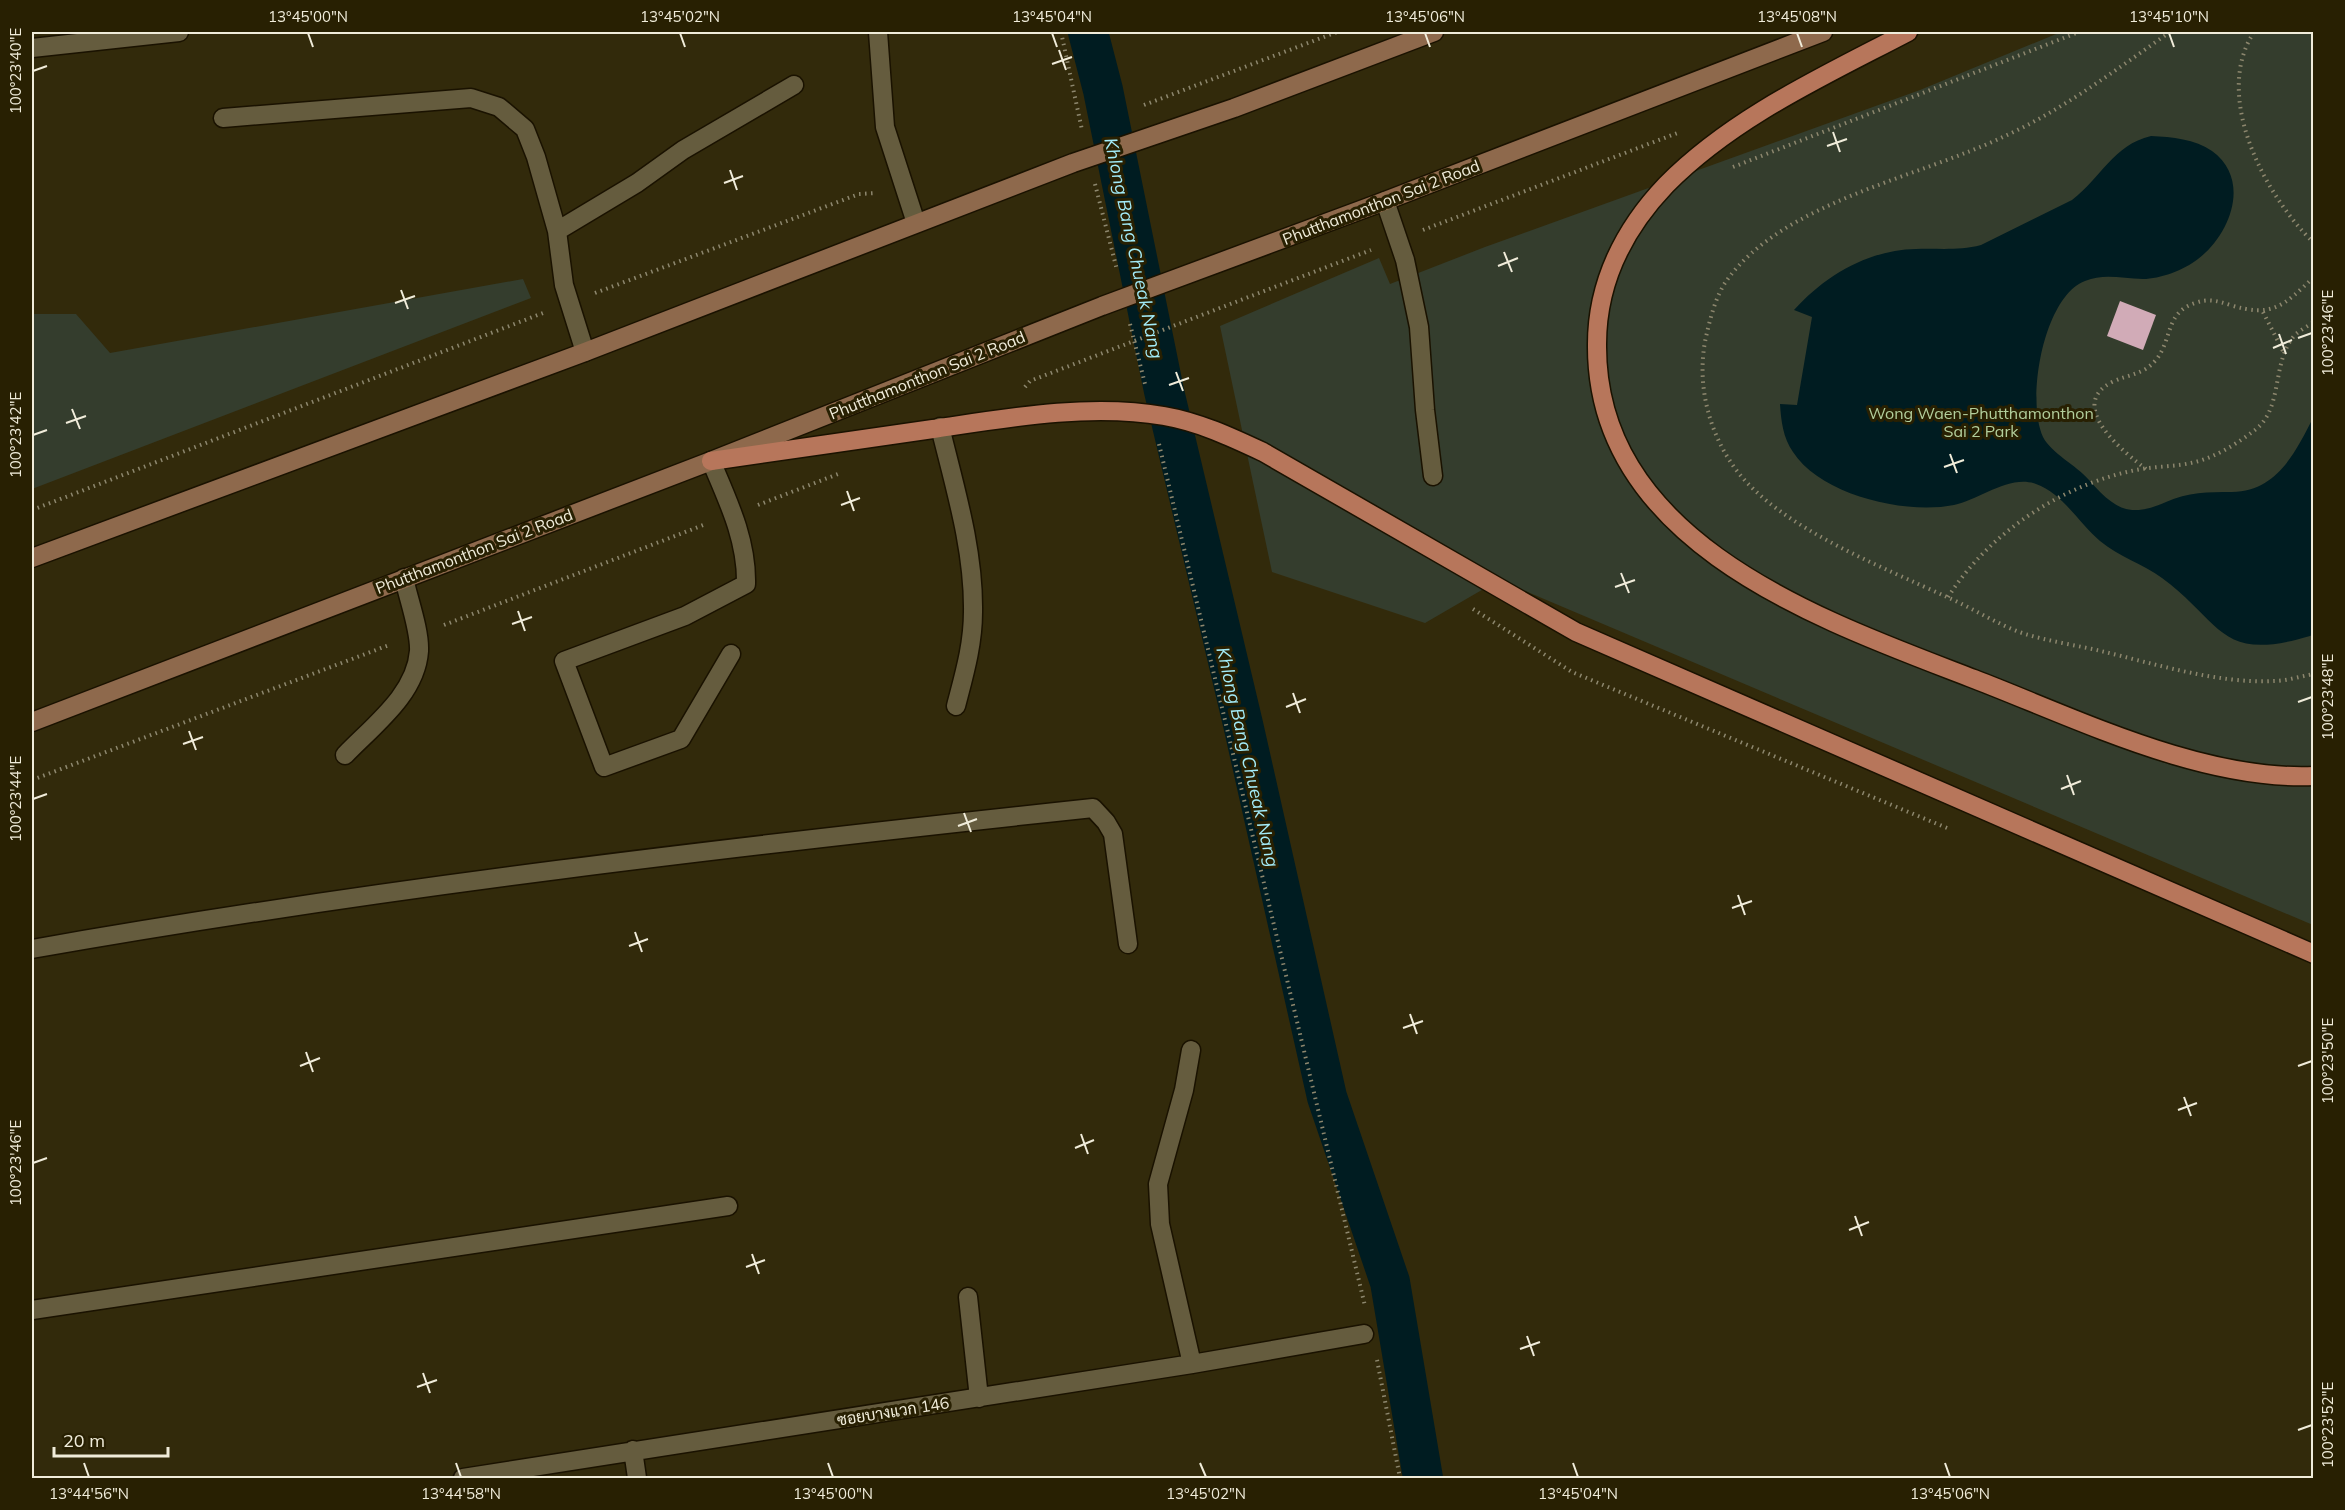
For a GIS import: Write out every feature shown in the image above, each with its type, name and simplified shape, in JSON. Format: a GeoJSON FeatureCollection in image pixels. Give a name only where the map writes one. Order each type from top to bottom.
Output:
{"type":"FeatureCollection","features":[{"type":"Feature","properties":{"kind":"main road"},"geometry":{"type":"LineString","coordinates":[[32,558],[585,352],[1073,163],[1234,108],[1434,32]]}},
{"type":"Feature","properties":{"kind":"main road","name":"Phutthamonthon Sai 2 Road"},"geometry":{"type":"LineString","coordinates":[[32,722],[711,461],[1102,306],[1385,201],[1823,32]]}},
{"type":"Feature","properties":{"kind":"main road"},"geometry":{"type":"LineString","coordinates":[[1908,32],[1791,94],[1700,154],[1665,187],[1632,226],[1608,272],[1597,317],[1597,366],[1604,405],[1621,449],[1647,490],[1680,529],[1715,558],[1755,582],[1893,647],[2168,753],[2217,767],[2260,774],[2313,776]]}},
{"type":"Feature","properties":{"kind":"main road"},"geometry":{"type":"LineString","coordinates":[[711,461],[994,419],[1107,410],[1165,416],[1213,429],[1303,474],[1576,632],[2313,954]]}},
{"type":"Feature","properties":{"kind":"street"},"geometry":{"type":"LineString","coordinates":[[32,48],[179,32]]}},
{"type":"Feature","properties":{"kind":"street"},"geometry":{"type":"LineString","coordinates":[[878,32],[885,127],[916,223]]}},
{"type":"Feature","properties":{"kind":"street"},"geometry":{"type":"LineString","coordinates":[[556,231],[637,183],[683,150],[794,85]]}},
{"type":"Feature","properties":{"kind":"street"},"geometry":{"type":"LineString","coordinates":[[223,118],[471,98],[499,106],[525,129],[536,157],[556,231],[569,303],[585,352]]}},
{"type":"Feature","properties":{"kind":"street"},"geometry":{"type":"LineString","coordinates":[[1385,201],[1405,260],[1419,327],[1433,476]]}},
{"type":"Feature","properties":{"kind":"street"},"geometry":{"type":"LineString","coordinates":[[940,428],[972,565],[974,614],[969,658],[956,706]]}},
{"type":"Feature","properties":{"kind":"street"},"geometry":{"type":"LineString","coordinates":[[711,461],[733,514],[747,561],[746,584],[685,616],[564,661],[604,767],[681,739],[731,654]]}},
{"type":"Feature","properties":{"kind":"street"},"geometry":{"type":"LineString","coordinates":[[345,755],[394,704],[412,680],[419,650],[404,578]]}},
{"type":"Feature","properties":{"kind":"street"},"geometry":{"type":"LineString","coordinates":[[32,949],[189,921],[547,873],[852,834],[1093,808],[1113,834],[1128,944]]}},
{"type":"Feature","properties":{"kind":"street"},"geometry":{"type":"LineString","coordinates":[[1191,1050],[1158,1184],[1160,1224],[1192,1364]]}},
{"type":"Feature","properties":{"kind":"street"},"geometry":{"type":"LineString","coordinates":[[32,1310],[728,1206]]}},
{"type":"Feature","properties":{"kind":"street"},"geometry":{"type":"LineString","coordinates":[[968,1297],[979,1398]]}},
{"type":"Feature","properties":{"kind":"street","name":"ซอยบางแวก 146"},"geometry":{"type":"LineString","coordinates":[[463,1479],[633,1450],[1192,1364],[1323,1341],[1370,1342]]}},
{"type":"Feature","properties":{"kind":"street"},"geometry":{"type":"LineString","coordinates":[[633,1450],[637,1479]]}},
{"type":"Feature","properties":{"kind":"path"},"geometry":{"type":"LineString","coordinates":[[1061,32],[1083,132]]}},
{"type":"Feature","properties":{"kind":"path"},"geometry":{"type":"LineString","coordinates":[[1222,75],[1336,32]]}},
{"type":"Feature","properties":{"kind":"path"},"geometry":{"type":"LineString","coordinates":[[1725,174],[1734,167],[2079,32]]}},
{"type":"Feature","properties":{"kind":"path"},"geometry":{"type":"LineString","coordinates":[[2170,32],[2038,120],[2001,139],[1814,212],[1779,230],[1749,254],[1724,283],[1710,322],[1701,360],[1703,395],[1716,434],[1736,470],[1761,496],[1793,521],[1911,581],[2022,633],[2219,677],[2275,681],[2313,674]]}},
{"type":"Feature","properties":{"kind":"path"},"geometry":{"type":"LineString","coordinates":[[2254,32],[2241,67],[2241,96],[2247,135],[2259,170],[2284,208],[2313,243]]}},
{"type":"Feature","properties":{"kind":"path"},"geometry":{"type":"LineString","coordinates":[[1030,381],[1683,130]]}},
{"type":"Feature","properties":{"kind":"path"},"geometry":{"type":"LineString","coordinates":[[1093,177],[1119,277]]}},
{"type":"Feature","properties":{"kind":"path"},"geometry":{"type":"LineString","coordinates":[[32,510],[859,194],[905,189]]}},
{"type":"Feature","properties":{"kind":"path"},"geometry":{"type":"LineString","coordinates":[[2146,469],[2109,438],[2098,423],[2096,403],[2102,390],[2113,382],[2139,374],[2152,364],[2161,354],[2173,318],[2183,307],[2198,301],[2214,300],[2263,312],[2280,306],[2313,277]]}},
{"type":"Feature","properties":{"kind":"path"},"geometry":{"type":"LineString","coordinates":[[2263,312],[2284,353]]}},
{"type":"Feature","properties":{"kind":"path"},"geometry":{"type":"LineString","coordinates":[[1130,322],[1146,391]]}},
{"type":"Feature","properties":{"kind":"path"},"geometry":{"type":"LineString","coordinates":[[1948,597],[1965,570],[1995,542],[2049,502],[2098,480],[2146,469],[2194,462],[2215,455],[2257,429],[2272,405],[2284,353],[2295,335],[2313,322]]}},
{"type":"Feature","properties":{"kind":"path"},"geometry":{"type":"LineString","coordinates":[[1157,437],[1367,1314]]}},
{"type":"Feature","properties":{"kind":"path"},"geometry":{"type":"LineString","coordinates":[[32,780],[842,472]]}},
{"type":"Feature","properties":{"kind":"path"},"geometry":{"type":"LineString","coordinates":[[1370,1342],[1400,1479]]}},
{"type":"Feature","properties":{"kind":"green space","name":"Wong Waen-Phutthamonthon Sai 2 Park"},"geometry":{"type":"Polygon","coordinates":[[[2061,32],[2313,32],[2313,925],[1499,580],[1425,623],[1272,572],[1220,326],[1379,258],[1390,284],[1485,247],[1920,90],[2061,32]]]}},
{"type":"Feature","properties":{"kind":"green space"},"geometry":{"type":"Polygon","coordinates":[[[523,279],[531,298],[32,489],[32,314],[76,314],[110,353],[523,279]]]}},
{"type":"Feature","properties":{"kind":"water"},"geometry":{"type":"Polygon","coordinates":[[[2151,136],[2191,141],[2212,151],[2224,163],[2231,177],[2234,192],[2227,222],[2209,249],[2198,259],[2179,270],[2150,279],[2107,277],[2092,279],[2070,291],[2058,307],[2042,352],[2036,400],[2038,421],[2043,437],[2052,448],[2114,504],[2132,510],[2141,510],[2190,494],[2248,490],[2261,485],[2283,468],[2313,418],[2314,634],[2310,636],[2280,643],[2257,645],[2240,642],[2225,634],[2162,578],[2107,547],[2062,501],[2036,484],[2016,482],[1954,505],[1912,507],[1889,504],[1843,490],[1823,480],[1806,467],[1793,452],[1785,435],[1780,404],[1797,405],[1812,317],[1794,310],[1806,297],[1849,267],[1881,254],[1898,250],[1956,249],[1981,245],[2072,200],[2117,154],[2138,140],[2151,136]]]}},
{"type":"Feature","properties":{"kind":"building"},"geometry":{"type":"Polygon","coordinates":[[[2120,301],[2156,315],[2143,350],[2107,336],[2120,301]]]}},
{"type":"Feature","properties":{"kind":"waterway","name":"Khlong Bang Chueak Nang"},"geometry":{"type":"LineString","coordinates":[[1088,32],[1103,90],[1164,391],[1243,724],[1327,1097],[1390,1282],[1423,1478]]}}]}
